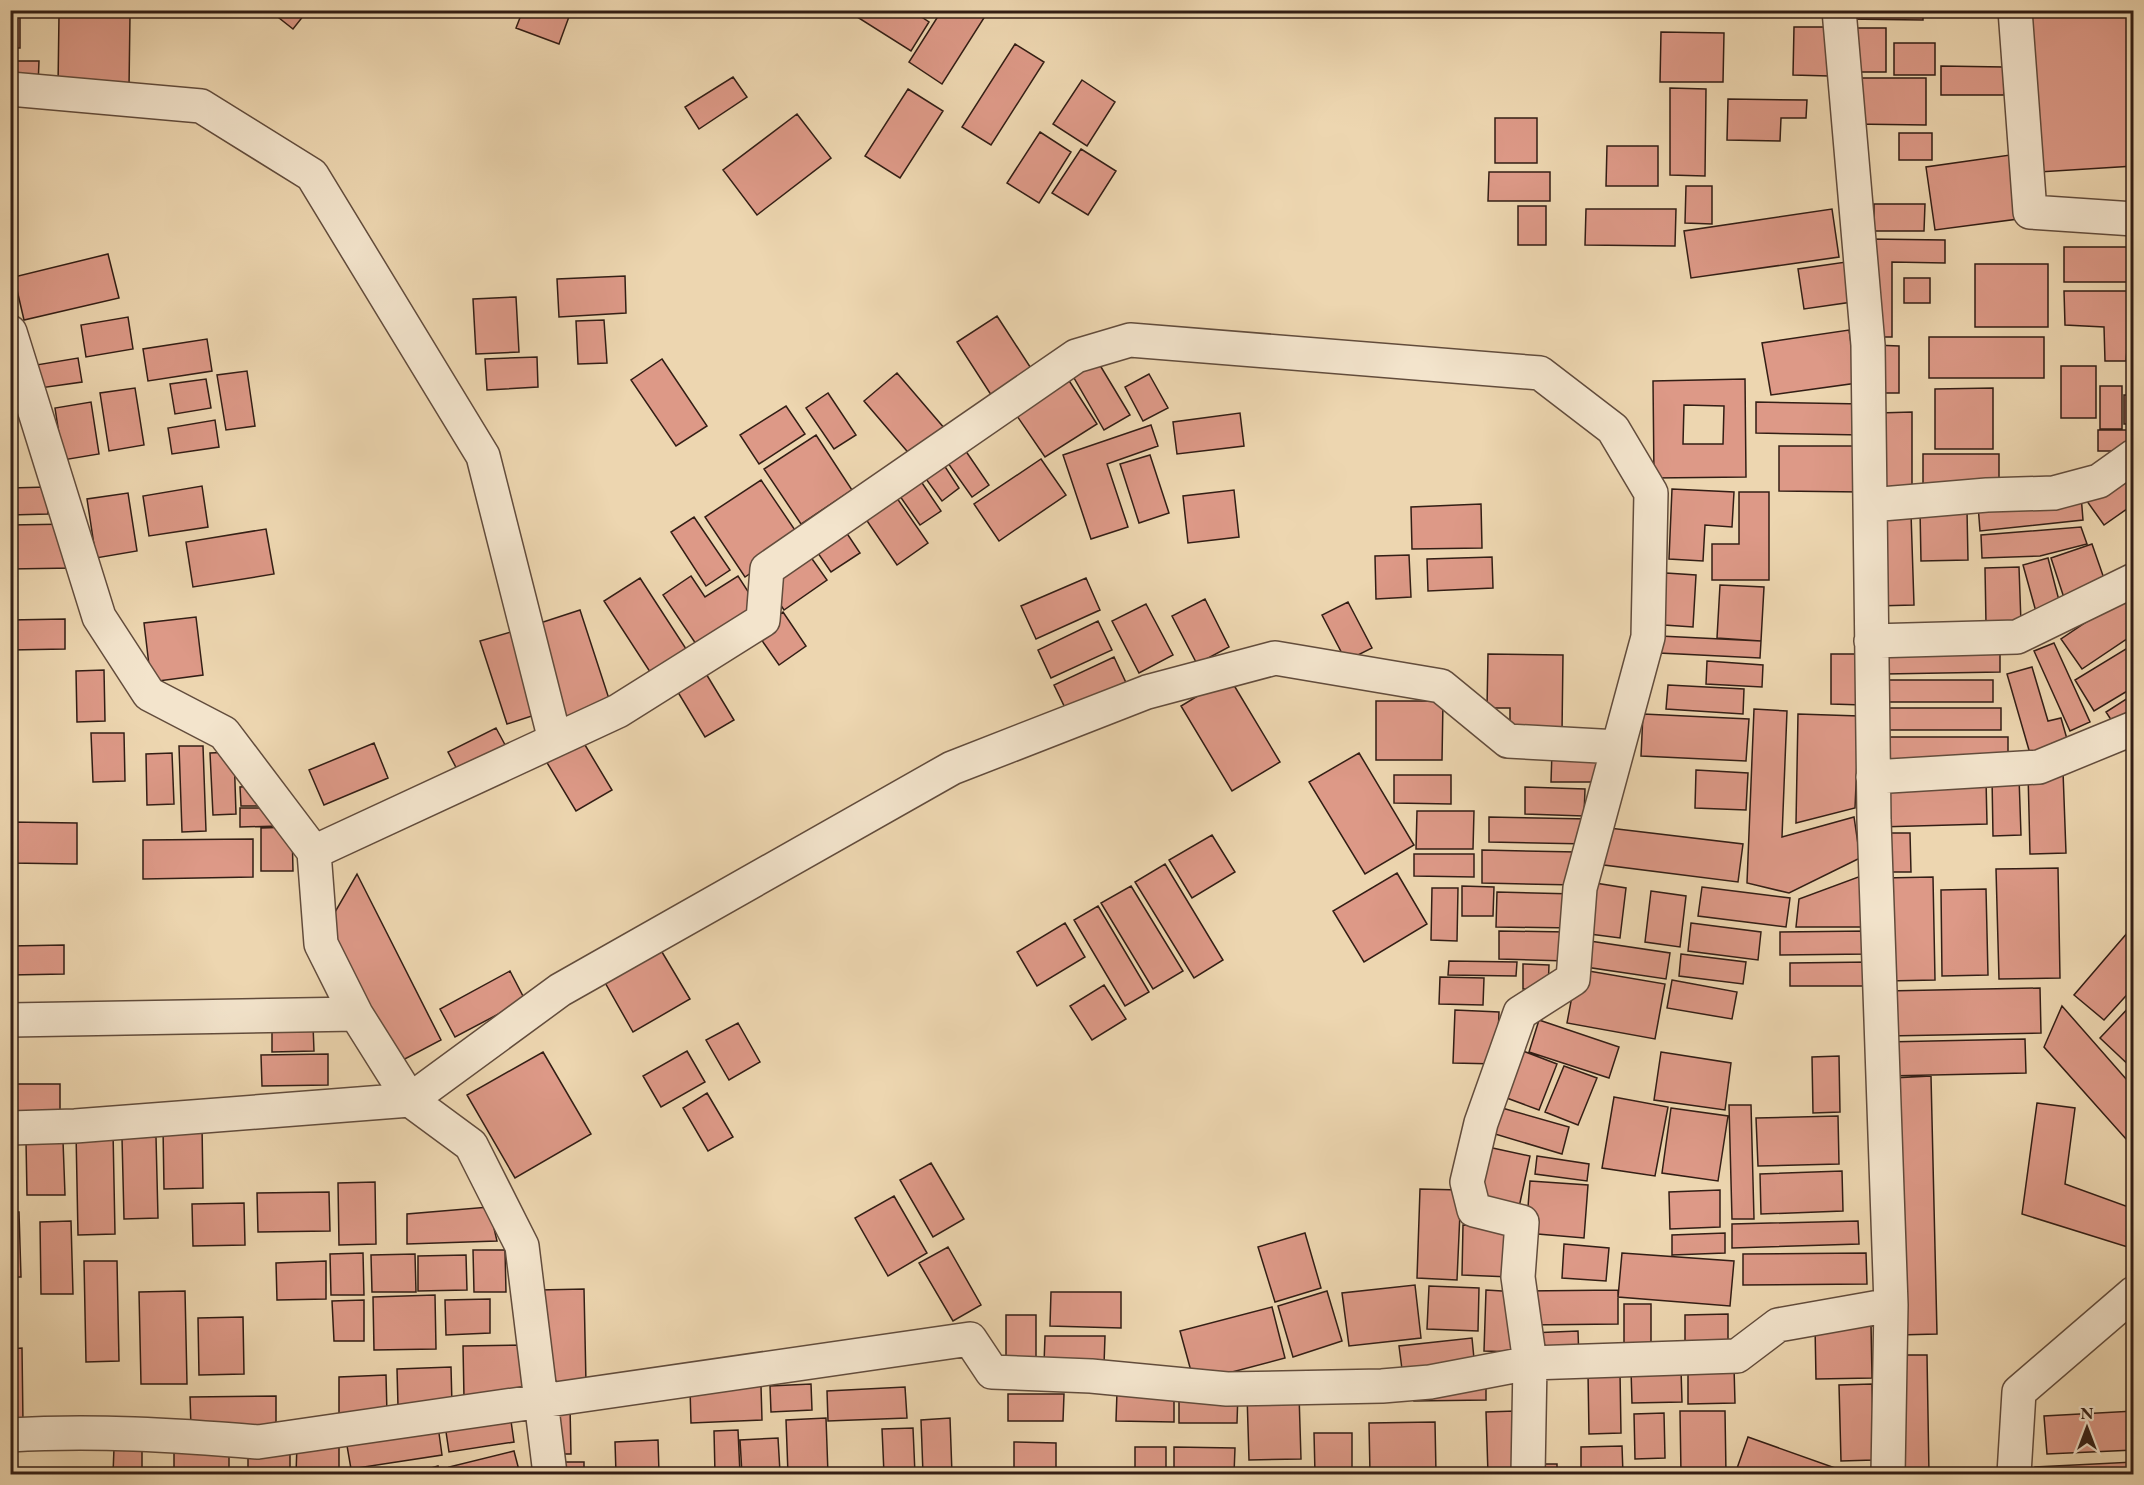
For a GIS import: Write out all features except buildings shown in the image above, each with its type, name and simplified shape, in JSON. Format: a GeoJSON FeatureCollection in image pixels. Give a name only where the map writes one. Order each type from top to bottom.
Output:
{"type":"FeatureCollection","features":[{"type":"Feature","properties":{"kind":"street"},"geometry":{"type":"LineString","coordinates":[[1839,10],[1868,345],[1873,777],[1891,1305],[1888,1474]]}},
{"type":"Feature","properties":{"kind":"street"},"geometry":{"type":"LineString","coordinates":[[2015,10],[2030,212],[2133,219]]}},
{"type":"Feature","properties":{"kind":"street"},"geometry":{"type":"LineString","coordinates":[[10,89],[201,106],[312,176],[483,456],[555,740]]}},
{"type":"Feature","properties":{"kind":"street"},"geometry":{"type":"LineString","coordinates":[[10,332],[99,617],[149,694],[224,733],[314,852],[321,944],[356,1014],[410,1100],[471,1145],[522,1246],[550,1474]]}},
{"type":"Feature","properties":{"kind":"street"},"geometry":{"type":"LineString","coordinates":[[314,852],[618,711],[763,620],[767,569],[1076,356],[1130,340],[1540,372],[1613,429],[1651,493],[1648,637],[1580,888],[1573,980],[1520,1013],[1481,1123],[1467,1182],[1474,1210],[1522,1222],[1518,1277],[1530,1364],[1528,1474]]}},
{"type":"Feature","properties":{"kind":"street"},"geometry":{"type":"LineString","coordinates":[[1870,505],[1987,495],[2054,493],[2099,481],[2133,456]]}},
{"type":"Feature","properties":{"kind":"street"},"geometry":{"type":"LineString","coordinates":[[1871,641],[2017,637],[2133,580]]}},
{"type":"Feature","properties":{"kind":"street"},"geometry":{"type":"LineString","coordinates":[[10,1128],[75,1126],[410,1100],[561,990],[952,768],[1147,692],[1275,658],[1441,686],[1508,741],[1618,747]]}},
{"type":"Feature","properties":{"kind":"street"},"geometry":{"type":"LineString","coordinates":[[1873,777],[2039,767],[2133,728]]}},
{"type":"Feature","properties":{"kind":"street"},"geometry":{"type":"LineString","coordinates":[[10,1020],[356,1014]]}},
{"type":"Feature","properties":{"kind":"street"},"geometry":{"type":"LineString","coordinates":[[2014,1474],[2019,1392],[2133,1293]]}},
{"type":"Feature","properties":{"kind":"street"},"geometry":{"type":"LineString","coordinates":[[10,1436],[40,1433],[149,1433],[258,1442],[970,1339],[992,1372],[1091,1376],[1227,1389],[1382,1386],[1430,1382],[1530,1364],[1737,1356],[1778,1325],[1891,1305]]}}]}
